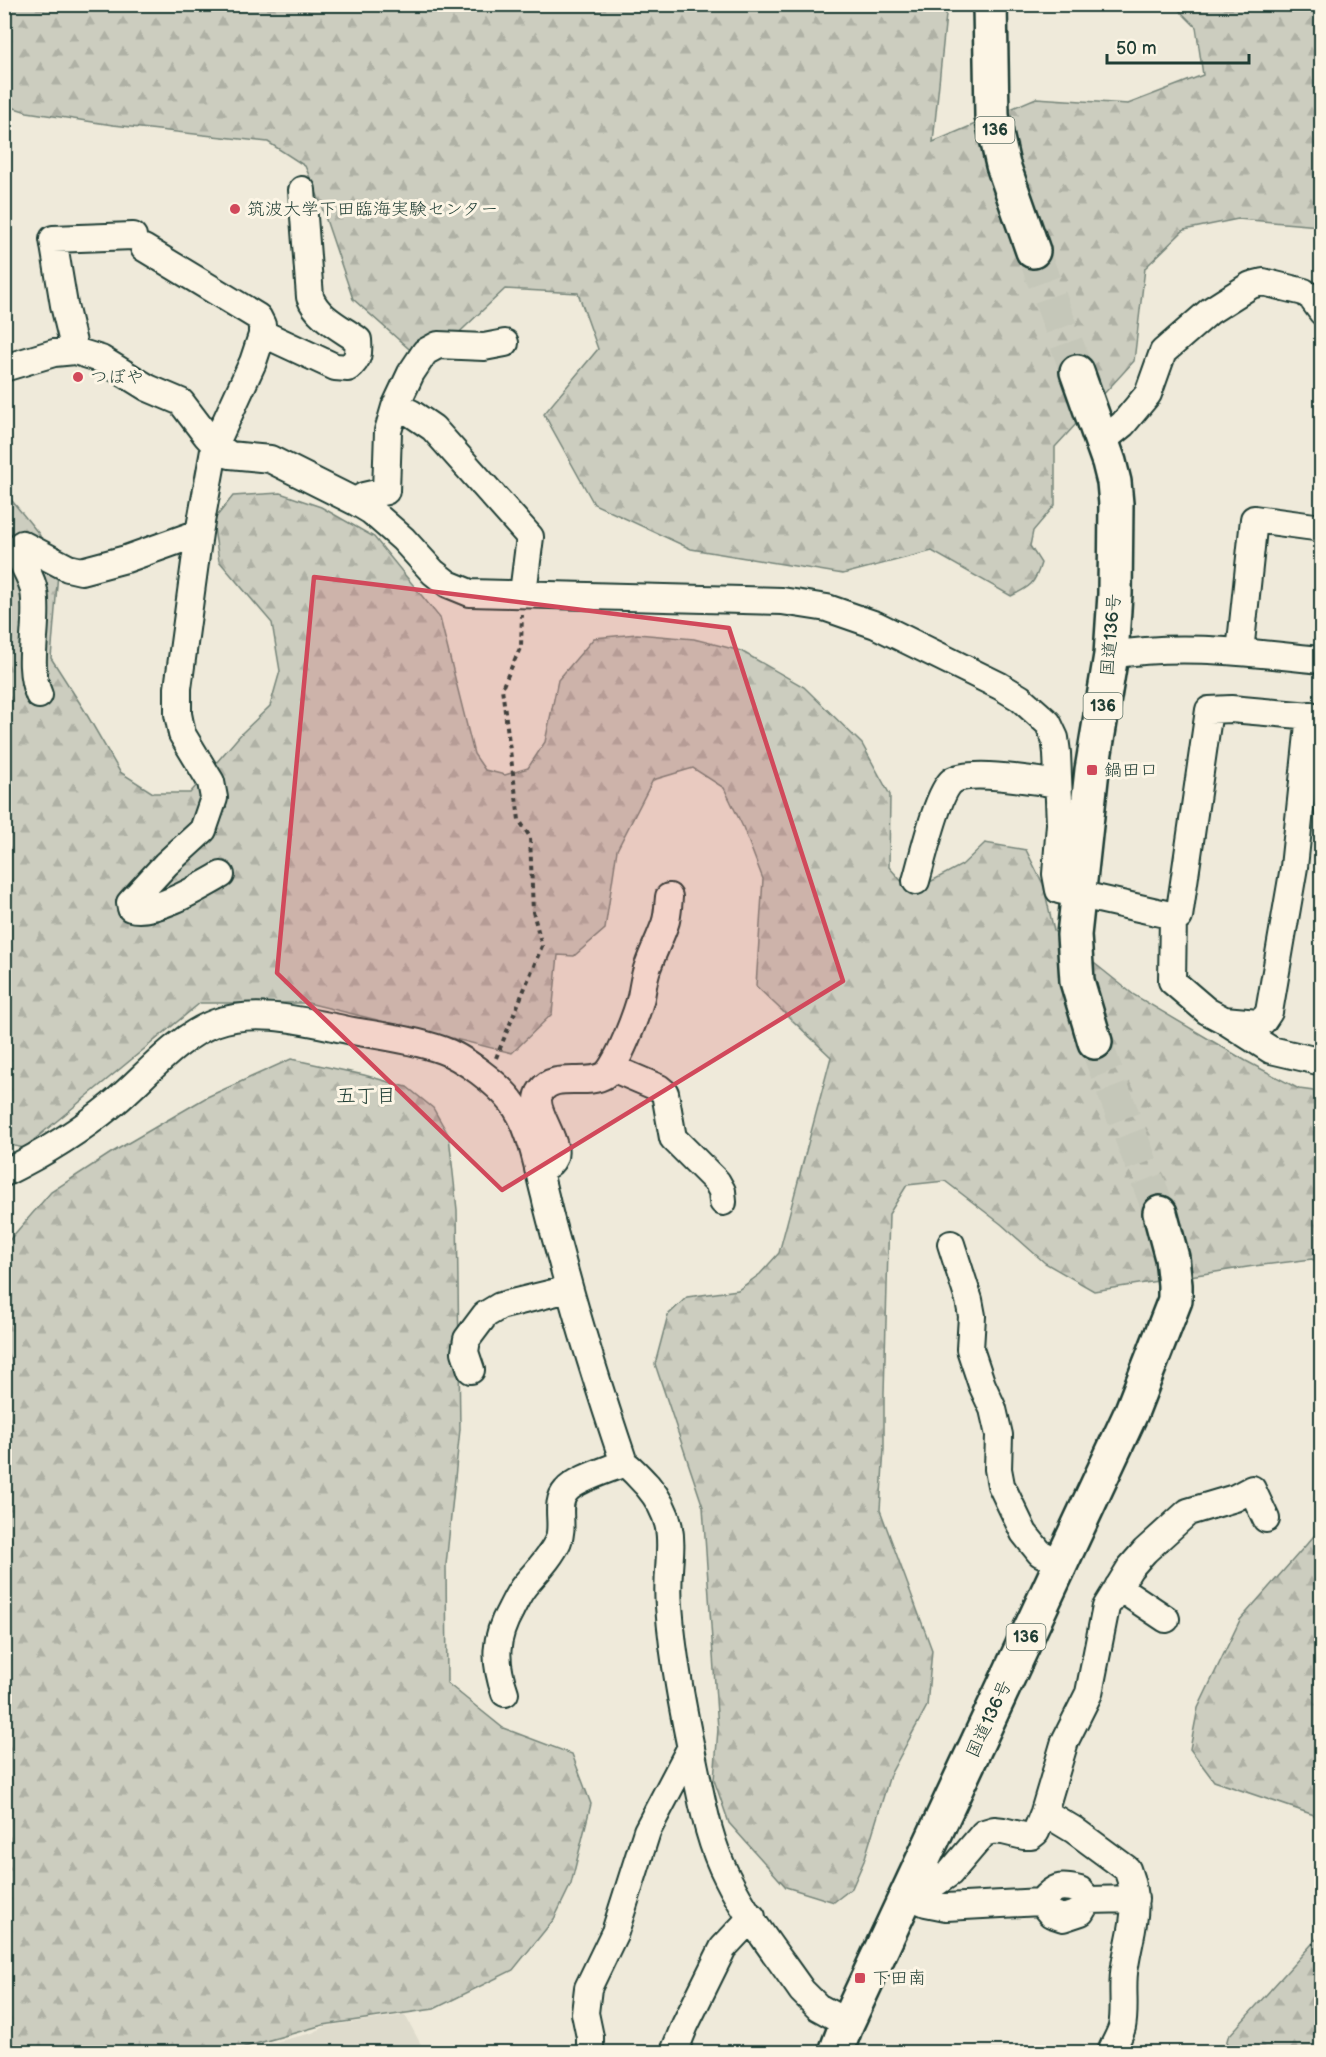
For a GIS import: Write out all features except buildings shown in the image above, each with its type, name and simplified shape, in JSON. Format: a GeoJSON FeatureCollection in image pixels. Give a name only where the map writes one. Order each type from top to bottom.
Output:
{"type":"FeatureCollection","features":[{"type":"Feature","properties":{"kind":"highway","name":"136"},"geometry":{"type":"LineString","coordinates":[[990,4],[992,116],[1003,165],[1033,251]]}},
{"type":"Feature","properties":{"kind":"highway","name":"国道136号"},"geometry":{"type":"LineString","coordinates":[[1077,372],[1102,441],[1114,482],[1116,504],[1115,594],[1111,655],[1092,770],[1074,935],[1077,981],[1095,1042]]}},
{"type":"Feature","properties":{"kind":"highway","name":"国道136号"},"geometry":{"type":"LineString","coordinates":[[842,2044],[1131,1413],[1175,1300],[1172,1258],[1160,1212]]}},
{"type":"Feature","properties":{"kind":"street"},"geometry":{"type":"LineString","coordinates":[[262,335],[335,367],[348,368],[357,361],[358,340],[323,316],[313,305],[310,297],[302,190]]}},
{"type":"Feature","properties":{"kind":"street"},"geometry":{"type":"LineString","coordinates":[[75,351],[64,305],[53,239],[139,242],[258,317],[262,325],[262,335],[253,362],[215,445],[199,533],[178,688],[178,714],[182,734],[211,782],[214,798],[203,830],[166,864],[130,903],[130,908],[137,910],[151,908],[196,889],[221,875]]}},
{"type":"Feature","properties":{"kind":"street"},"geometry":{"type":"LineString","coordinates":[[1102,441],[1123,423],[1148,394],[1163,352],[1209,311],[1251,285],[1263,282],[1304,292],[1311,297],[1322,312]]}},
{"type":"Feature","properties":{"kind":"street"},"geometry":{"type":"LineString","coordinates":[[356,502],[364,496],[386,491],[388,431],[395,407],[411,373],[430,348],[438,345],[484,347],[505,343]]}},
{"type":"Feature","properties":{"kind":"street"},"geometry":{"type":"LineString","coordinates":[[4,368],[54,353],[75,351],[101,359],[148,388],[181,402],[215,445],[230,455],[270,459],[371,511],[433,572],[448,584],[470,593],[782,601],[827,608],[866,622],[989,681],[1020,698],[1048,723],[1055,738],[1060,824],[1056,874],[1059,890],[1179,917],[1209,710],[1231,709],[1316,716],[1294,867],[1269,1012],[1258,1023],[1224,1020]]}},
{"type":"Feature","properties":{"kind":"street"},"geometry":{"type":"LineString","coordinates":[[395,407],[411,413],[433,428],[530,537],[523,593]]}},
{"type":"Feature","properties":{"kind":"street"},"geometry":{"type":"LineString","coordinates":[[1240,652],[1254,519],[1322,528]]}},
{"type":"Feature","properties":{"kind":"street"},"geometry":{"type":"LineString","coordinates":[[39,694],[34,683],[32,655],[36,614],[34,589],[19,558],[17,548],[22,544],[68,568],[81,571],[126,559],[199,533]]}},
{"type":"Feature","properties":{"kind":"street"},"geometry":{"type":"LineString","coordinates":[[1111,655],[1141,650],[1180,648],[1322,660]]}},
{"type":"Feature","properties":{"kind":"street"},"geometry":{"type":"LineString","coordinates":[[916,881],[933,820],[948,786],[954,780],[969,777],[1003,777],[1058,784]]}},
{"type":"Feature","properties":{"kind":"street"},"geometry":{"type":"LineString","coordinates":[[538,1169],[550,1163],[554,1155],[554,1145],[537,1102],[540,1092],[550,1082],[597,1078],[605,1075],[612,1068],[632,1023],[647,968],[666,922],[669,897]]}},
{"type":"Feature","properties":{"kind":"street"},"geometry":{"type":"LineString","coordinates":[[1173,916],[1172,981],[1207,1011],[1271,1050],[1322,1062]]}},
{"type":"Feature","properties":{"kind":"street"},"geometry":{"type":"LineString","coordinates":[[4,1173],[43,1154],[76,1132],[114,1103],[187,1039],[215,1023],[243,1017],[294,1019],[444,1050],[477,1071],[512,1102],[522,1119],[538,1169],[570,1289],[624,1463],[632,1468],[655,1496],[665,1512],[670,1528],[668,1604],[681,1702],[702,1806],[716,1854],[727,1878],[752,1917],[802,1991],[818,2007],[842,2044]]}},
{"type":"Feature","properties":{"kind":"street"},"geometry":{"type":"LineString","coordinates":[[612,1068],[659,1088],[665,1093],[673,1138],[717,1182],[722,1191],[723,1202]]}},
{"type":"Feature","properties":{"kind":"street"},"geometry":{"type":"LineString","coordinates":[[951,1244],[972,1316],[970,1349],[999,1435],[998,1469],[1001,1485],[1024,1533],[1040,1553],[1061,1563]]}},
{"type":"Feature","properties":{"kind":"street"},"geometry":{"type":"LineString","coordinates":[[471,1370],[465,1352],[467,1339],[485,1315],[500,1306],[570,1289]]}},
{"type":"Feature","properties":{"kind":"street"},"geometry":{"type":"LineString","coordinates":[[505,1693],[498,1673],[496,1655],[501,1626],[522,1588],[558,1541],[560,1502],[565,1492],[574,1484],[624,1463]]}},
{"type":"Feature","properties":{"kind":"street"},"geometry":{"type":"LineString","coordinates":[[911,1896],[950,1873],[984,1833],[994,1830],[1031,1836],[1036,1832],[1065,1741],[1089,1693],[1106,1607],[1130,1568],[1145,1551],[1188,1512],[1235,1498],[1252,1489],[1266,1518]]}},
{"type":"Feature","properties":{"kind":"street"},"geometry":{"type":"LineString","coordinates":[[1118,1587],[1166,1619]]}},
{"type":"Feature","properties":{"kind":"street"},"geometry":{"type":"LineString","coordinates":[[590,2052],[590,2037],[585,2013],[588,1988],[615,1932],[647,1831],[690,1747]]}},
{"type":"Feature","properties":{"kind":"street"},"geometry":{"type":"LineString","coordinates":[[1044,1812],[1074,1830],[1127,1869],[1135,1899],[1134,1927],[1124,1967],[1122,2027],[1111,2052]]}},
{"type":"Feature","properties":{"kind":"street"},"geometry":{"type":"LineString","coordinates":[[911,1896],[926,1903],[946,1907],[1041,1902],[1051,1914],[1063,1918],[1081,1912],[1088,1900],[1135,1899]]}},
{"type":"Feature","properties":{"kind":"street"},"geometry":{"type":"LineString","coordinates":[[674,2052],[723,1948],[752,1917]]}},
{"type":"Feature","properties":{"kind":"path"},"geometry":{"type":"LineString","coordinates":[[502,1092],[496,1057],[542,946],[533,912],[530,837],[519,820],[502,687],[521,646],[523,593]]}},
{"type":"Feature","properties":{"kind":"highlighted area"},"geometry":{"type":"Polygon","coordinates":[[[314,577],[729,628],[843,981],[502,1190],[277,973],[314,577]]]}},
{"type":"Feature","properties":{"kind":"shaded area"},"geometry":{"type":"Polygon","coordinates":[[[405,2015],[425,2052],[241,2052],[312,2033],[327,2026],[405,2015]]]}},
{"type":"Feature","properties":{"kind":"green space"},"geometry":{"type":"Polygon","coordinates":[[[4,5],[947,5],[933,142],[1036,98],[1128,104],[1203,75],[1196,27],[1174,5],[1321,5],[1321,228],[1238,219],[1184,230],[1145,268],[1134,361],[1055,447],[1055,505],[1033,531],[1030,546],[1041,563],[1034,580],[1017,593],[1011,596],[932,551],[843,574],[691,549],[594,504],[544,414],[598,349],[578,293],[505,289],[426,364],[353,299],[319,199],[305,166],[268,142],[113,125],[27,112],[5,105],[4,5]]]}},
{"type":"Feature","properties":{"kind":"green space"},"geometry":{"type":"Polygon","coordinates":[[[4,491],[39,534],[58,573],[51,658],[120,772],[153,793],[190,793],[242,733],[270,706],[280,671],[272,623],[219,561],[213,521],[233,496],[280,493],[321,507],[374,537],[440,618],[474,754],[485,770],[505,775],[528,768],[545,742],[558,680],[594,638],[637,634],[694,639],[741,651],[804,687],[862,744],[890,795],[889,867],[911,892],[962,865],[985,843],[1026,850],[1043,884],[1054,931],[1134,995],[1246,1061],[1299,1089],[1321,1092],[1321,1265],[1312,1259],[1094,1291],[1045,1263],[1001,1224],[945,1181],[907,1185],[889,1214],[884,1449],[880,1510],[932,1650],[927,1706],[890,1775],[864,1861],[852,1888],[834,1902],[786,1887],[729,1823],[714,1780],[718,1729],[703,1507],[655,1364],[668,1315],[687,1297],[738,1290],[760,1274],[779,1253],[831,1057],[756,986],[763,879],[743,827],[724,788],[693,768],[653,780],[617,850],[605,929],[574,956],[558,955],[552,1014],[512,1053],[308,1003],[200,1003],[24,1148],[5,1144],[4,491]]]}},
{"type":"Feature","properties":{"kind":"green space"},"geometry":{"type":"Polygon","coordinates":[[[291,1059],[407,1087],[433,1108],[449,1136],[457,1210],[460,1429],[446,1565],[447,1683],[503,1728],[572,1754],[591,1804],[571,1884],[554,1919],[513,1970],[434,2009],[323,2025],[227,2052],[5,2052],[5,1245],[51,1192],[111,1153],[207,1097],[291,1059]]]}},
{"type":"Feature","properties":{"kind":"green space"},"geometry":{"type":"Polygon","coordinates":[[[1321,1528],[1321,1821],[1317,1816],[1214,1781],[1190,1749],[1198,1708],[1240,1620],[1321,1528]]]}},
{"type":"Feature","properties":{"kind":"green space"},"geometry":{"type":"Polygon","coordinates":[[[1321,1934],[1321,2052],[1224,2052],[1228,2037],[1321,1934]]]}},
{"type":"Feature","properties":{"kind":"tunnel"},"geometry":{"type":"LineString","coordinates":[[1033,251],[1077,372]]}},
{"type":"Feature","properties":{"kind":"tunnel"},"geometry":{"type":"LineString","coordinates":[[1095,1042],[1160,1213]]}},
{"type":"Feature","properties":{"kind":"place","name":"筑波大学下田臨海実験センター"},"geometry":{"type":"Point","coordinates":[235,209]}},
{"type":"Feature","properties":{"kind":"place","name":"つぼや"},"geometry":{"type":"Point","coordinates":[78,377]}},
{"type":"Feature","properties":{"kind":"place","name":"鍋田口"},"geometry":{"type":"Point","coordinates":[1092,770]}},
{"type":"Feature","properties":{"kind":"place","name":"下田南"},"geometry":{"type":"Point","coordinates":[860,1978]}},
{"type":"Feature","properties":{"kind":"district","name":"五丁目"},"geometry":{"type":"Point","coordinates":[366,1096]}}]}
